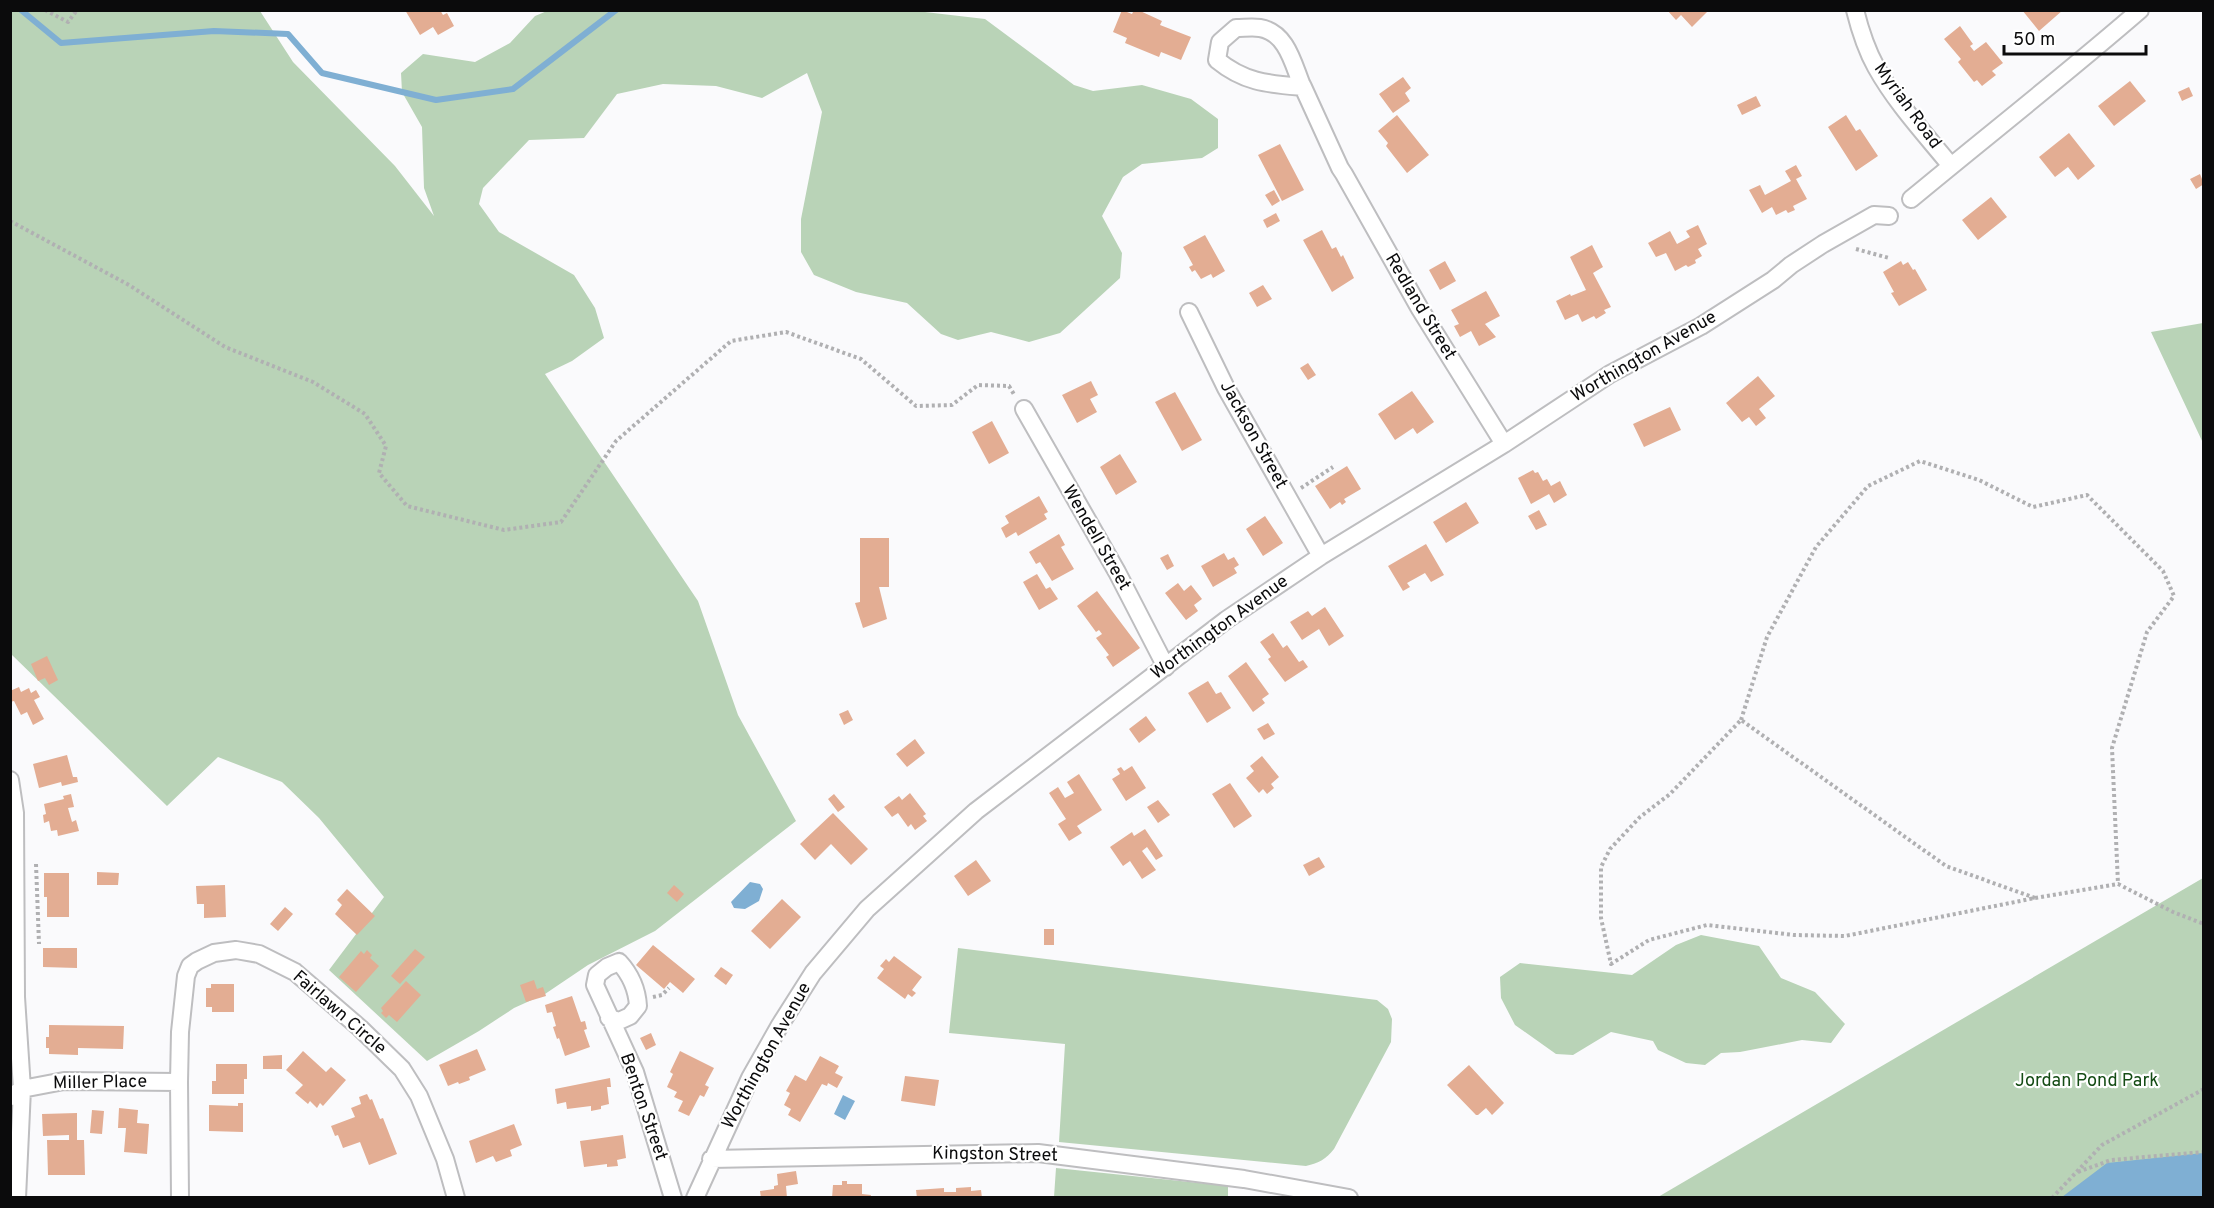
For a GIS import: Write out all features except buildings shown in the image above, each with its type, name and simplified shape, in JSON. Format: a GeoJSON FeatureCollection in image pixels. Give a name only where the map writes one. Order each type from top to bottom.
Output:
{"type":"FeatureCollection","features":[{"type":"Feature","properties":{"kind":"street","name":"Myriah Road"},"geometry":{"type":"LineString","coordinates":[[1855,10],[1863,38],[1890,90],[1951,166]]}},
{"type":"Feature","properties":{"kind":"street"},"geometry":{"type":"LineString","coordinates":[[1911,199],[2064,76],[2140,10]]}},
{"type":"Feature","properties":{"kind":"street","name":"Redland Street"},"geometry":{"type":"LineString","coordinates":[[1303,87],[1259,83],[1232,72],[1217,60],[1220,42],[1236,28],[1263,28],[1280,37],[1291,56],[1340,168],[1420,309],[1504,444]]}},
{"type":"Feature","properties":{"kind":"street","name":"Worthington Avenue"},"geometry":{"type":"LineString","coordinates":[[695,1197],[750,1078],[813,973],[863,913],[906,872],[1000,791],[1257,597],[1504,444],[1610,374],[1701,326],[1773,280],[1823,244],[1874,215],[1889,216]]}},
{"type":"Feature","properties":{"kind":"street","name":"Jackson Street"},"geometry":{"type":"LineString","coordinates":[[1189,312],[1226,388],[1321,556]]}},
{"type":"Feature","properties":{"kind":"street","name":"Wendell Street"},"geometry":{"type":"LineString","coordinates":[[1024,410],[1122,583],[1166,667]]}},
{"type":"Feature","properties":{"kind":"street"},"geometry":{"type":"LineString","coordinates":[[10,780],[15,813],[13,858],[17,1034],[17,1197]]}},
{"type":"Feature","properties":{"kind":"street","name":"Fairlawn Circle"},"geometry":{"type":"LineString","coordinates":[[180,1197],[179,1082],[186,976],[190,966],[206,957],[236,950],[259,954],[295,972],[360,1028],[402,1069],[419,1096],[445,1159],[456,1197]]}},
{"type":"Feature","properties":{"kind":"street","name":"Benton Street"},"geometry":{"type":"LineString","coordinates":[[609,1018],[635,1072],[674,1197]]}},
{"type":"Feature","properties":{"kind":"street","name":"Miller Place"},"geometry":{"type":"LineString","coordinates":[[16,1093],[64,1081],[179,1082]]}},
{"type":"Feature","properties":{"kind":"street","name":"Kingston Street"},"geometry":{"type":"LineString","coordinates":[[711,1159],[1038,1152],[1244,1179],[1349,1197]]}},
{"type":"Feature","properties":{"kind":"path"},"geometry":{"type":"LineString","coordinates":[[45,10],[68,22],[77,10]]}},
{"type":"Feature","properties":{"kind":"path"},"geometry":{"type":"LineString","coordinates":[[10,221],[129,285],[225,347],[313,382],[365,414],[386,446],[379,473],[407,506],[504,530],[561,522],[616,441],[731,341],[786,332],[861,359],[916,406],[952,405],[978,385],[1009,386],[1024,410]]}},
{"type":"Feature","properties":{"kind":"path"},"geometry":{"type":"LineString","coordinates":[[1856,249],[1889,258]]}},
{"type":"Feature","properties":{"kind":"path"},"geometry":{"type":"LineString","coordinates":[[2118,884],[2112,748],[2148,632],[2174,596],[2163,571],[2087,495],[2033,507],[1979,480],[1920,461],[1868,486],[1816,547],[1767,638],[1741,720],[1670,794],[1640,817],[1610,849],[1601,867],[1601,918],[1611,964],[1649,940],[1707,925],[1794,935],[1845,936],[2035,897],[2118,884],[2173,912],[2204,924]]}},
{"type":"Feature","properties":{"kind":"path"},"geometry":{"type":"LineString","coordinates":[[1287,496],[1333,467]]}},
{"type":"Feature","properties":{"kind":"path"},"geometry":{"type":"LineString","coordinates":[[1741,720],[1946,866],[2035,897]]}},
{"type":"Feature","properties":{"kind":"path"},"geometry":{"type":"LineString","coordinates":[[36,864],[39,944]]}},
{"type":"Feature","properties":{"kind":"path"},"geometry":{"type":"LineString","coordinates":[[2052,1197],[2102,1145],[2204,1089]]}},
{"type":"Feature","properties":{"kind":"path"},"geometry":{"type":"LineString","coordinates":[[2076,1172],[2111,1160],[2204,1152]]}},
{"type":"Feature","properties":{"kind":"green space"},"geometry":{"type":"Polygon","coordinates":[[[922,10],[985,19],[1074,85],[1093,91],[1142,85],[1191,99],[1218,119],[1218,148],[1202,158],[1142,164],[1123,177],[1102,216],[1122,253],[1120,278],[1060,333],[1029,342],[991,332],[958,340],[941,334],[907,303],[856,292],[814,275],[801,252],[801,219],[822,112],[807,73],[762,98],[716,86],[663,84],[617,94],[584,138],[529,140],[483,188],[479,204],[499,232],[574,275],[595,308],[604,338],[572,361],[545,374],[698,601],[738,715],[796,821],[655,931],[588,965],[545,994],[514,1008],[427,1061],[329,970],[384,897],[319,818],[282,782],[218,757],[167,806],[11,654],[10,11],[260,11],[293,62],[395,166],[434,216],[424,188],[422,127],[402,92],[401,73],[423,54],[475,62],[510,43],[535,16],[547,11],[922,10]]]}},
{"type":"Feature","properties":{"kind":"green space"},"geometry":{"type":"Polygon","coordinates":[[[2204,323],[2203,443],[2151,332],[2204,323]]]}},
{"type":"Feature","properties":{"kind":"green space","name":"Jordan Pond Park"},"geometry":{"type":"Polygon","coordinates":[[[2203,878],[2203,1197],[1658,1197],[2203,878]]]}},
{"type":"Feature","properties":{"kind":"green space"},"geometry":{"type":"Polygon","coordinates":[[[1701,935],[1759,946],[1781,978],[1815,992],[1845,1024],[1831,1043],[1802,1040],[1740,1052],[1721,1053],[1705,1065],[1686,1063],[1658,1050],[1653,1041],[1611,1032],[1573,1055],[1556,1054],[1515,1025],[1501,998],[1500,977],[1520,963],[1632,975],[1676,945],[1701,935]]]}},
{"type":"Feature","properties":{"kind":"green space"},"geometry":{"type":"Polygon","coordinates":[[[958,948],[1377,1000],[1388,1009],[1392,1019],[1391,1042],[1334,1149],[1325,1158],[1311,1165],[1059,1142],[1065,1044],[949,1033],[958,948]]]}},
{"type":"Feature","properties":{"kind":"green space"},"geometry":{"type":"Polygon","coordinates":[[[1056,1168],[1228,1186],[1228,1197],[1054,1197],[1056,1168]]]}},
{"type":"Feature","properties":{"kind":"water"},"geometry":{"type":"Polygon","coordinates":[[[750,882],[760,884],[763,889],[759,901],[745,909],[734,908],[731,902],[750,882]]]}},
{"type":"Feature","properties":{"kind":"water"},"geometry":{"type":"Polygon","coordinates":[[[843,1095],[855,1101],[845,1120],[834,1114],[843,1095]]]}},
{"type":"Feature","properties":{"kind":"water"},"geometry":{"type":"Polygon","coordinates":[[[2203,1153],[2203,1197],[2062,1197],[2107,1163],[2203,1153]]]}},
{"type":"Feature","properties":{"kind":"waterway"},"geometry":{"type":"LineString","coordinates":[[21,10],[61,43],[214,31],[288,34],[322,73],[436,100],[513,89],[616,10]]}}]}
